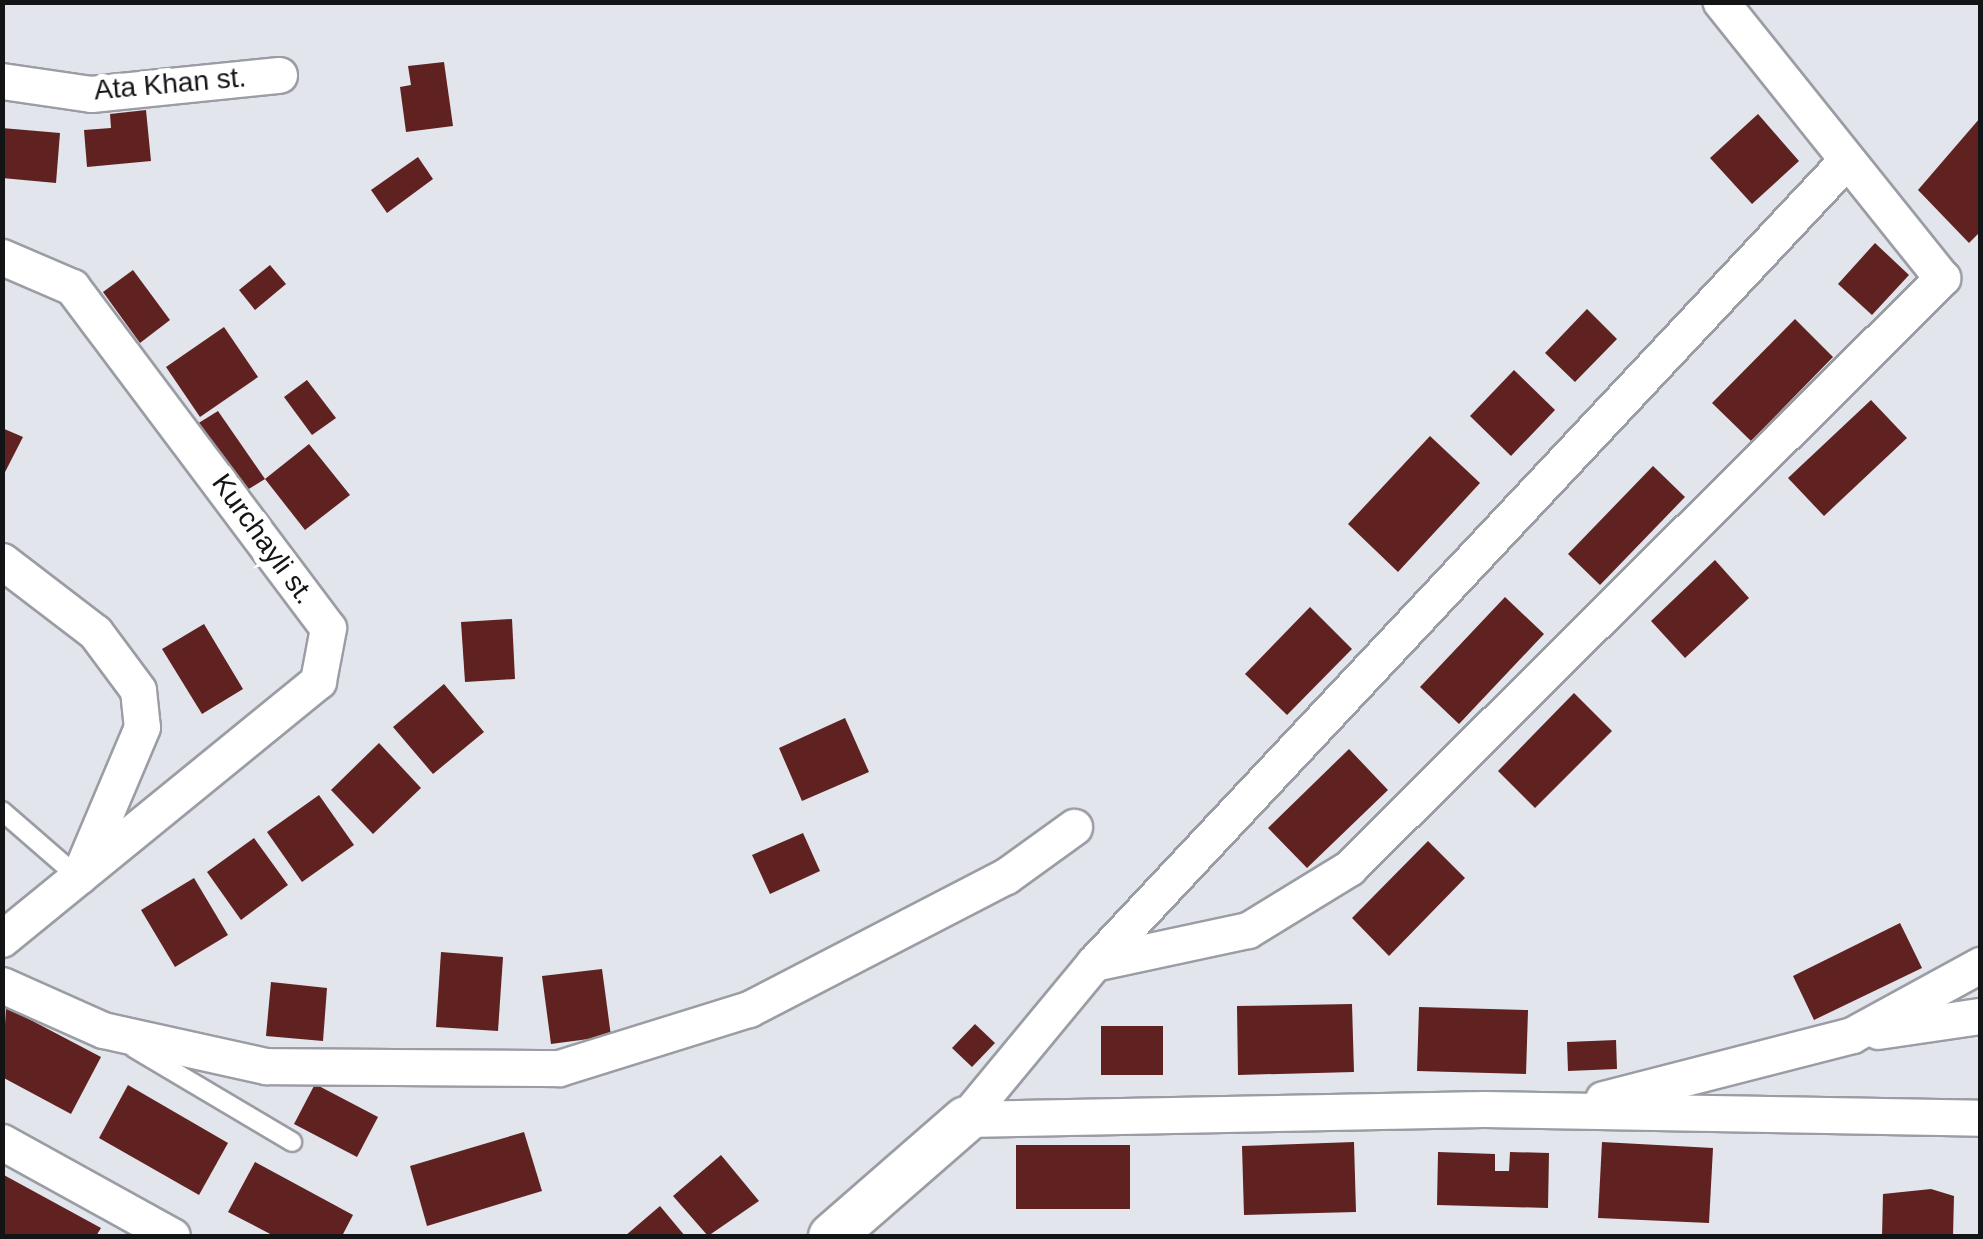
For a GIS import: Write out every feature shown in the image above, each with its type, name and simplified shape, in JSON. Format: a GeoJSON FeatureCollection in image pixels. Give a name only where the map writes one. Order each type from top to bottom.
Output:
{"type":"FeatureCollection","features":[{"type":"Feature","properties":{"kind":"street"},"geometry":{"type":"LineString","coordinates":[[1094,963],[1248,930],[1349,868],[1942,278],[1843,164],[1721,2]]}},
{"type":"Feature","properties":{"kind":"street","name":"Ata Khan st."},"geometry":{"type":"LineString","coordinates":[[2,81],[90,94],[279,75]]}},
{"type":"Feature","properties":{"kind":"street"},"geometry":{"type":"LineString","coordinates":[[832,1236],[965,1119],[1094,963],[1843,164]]}},
{"type":"Feature","properties":{"kind":"street","name":"Kurchayli st."},"geometry":{"type":"LineString","coordinates":[[2,257],[72,288],[328,628],[318,681],[2,939]]}},
{"type":"Feature","properties":{"kind":"street"},"geometry":{"type":"LineString","coordinates":[[2,560],[95,632],[138,690],[142,726],[78,877]]}},
{"type":"Feature","properties":{"kind":"street"},"geometry":{"type":"LineString","coordinates":[[2,985],[103,1030],[266,1066],[559,1068],[748,1009],[1006,876],[1074,827]]}},
{"type":"Feature","properties":{"kind":"street"},"geometry":{"type":"LineString","coordinates":[[1852,1035],[1980,964]]}},
{"type":"Feature","properties":{"kind":"street"},"geometry":{"type":"LineString","coordinates":[[1562,1110],[1852,1035],[1980,1016]]}},
{"type":"Feature","properties":{"kind":"street"},"geometry":{"type":"LineString","coordinates":[[965,1119],[1562,1110],[1980,1118]]}},
{"type":"Feature","properties":{"kind":"street"},"geometry":{"type":"LineString","coordinates":[[2,1142],[172,1236]]}},
{"type":"Feature","properties":{"kind":"lane"},"geometry":{"type":"LineString","coordinates":[[2,811],[78,877]]}},
{"type":"Feature","properties":{"kind":"lane"},"geometry":{"type":"LineString","coordinates":[[103,1030],[292,1142]]}},
{"type":"Feature","properties":{"kind":"building"},"geometry":{"type":"Polygon","coordinates":[[[444,62],[453,126],[406,132],[400,87],[411,85],[408,66],[444,62]]]}},
{"type":"Feature","properties":{"kind":"building"},"geometry":{"type":"Polygon","coordinates":[[[146,110],[151,161],[87,167],[84,130],[111,128],[110,114],[146,110]]]}},
{"type":"Feature","properties":{"kind":"building"},"geometry":{"type":"Polygon","coordinates":[[[1758,114],[1799,161],[1752,204],[1710,158],[1758,114]]]}},
{"type":"Feature","properties":{"kind":"building"},"geometry":{"type":"Polygon","coordinates":[[[1980,118],[1980,232],[1969,243],[1918,190],[1980,118]]]}},
{"type":"Feature","properties":{"kind":"building"},"geometry":{"type":"Polygon","coordinates":[[[2,128],[60,133],[56,183],[2,178],[2,128]]]}},
{"type":"Feature","properties":{"kind":"building"},"geometry":{"type":"Polygon","coordinates":[[[418,157],[433,179],[387,213],[371,190],[418,157]]]}},
{"type":"Feature","properties":{"kind":"building"},"geometry":{"type":"Polygon","coordinates":[[[1875,243],[1909,275],[1872,315],[1838,284],[1875,243]]]}},
{"type":"Feature","properties":{"kind":"building"},"geometry":{"type":"Polygon","coordinates":[[[270,265],[286,284],[255,310],[239,290],[270,265]]]}},
{"type":"Feature","properties":{"kind":"building"},"geometry":{"type":"Polygon","coordinates":[[[133,270],[170,320],[140,343],[103,292],[133,270]]]}},
{"type":"Feature","properties":{"kind":"building"},"geometry":{"type":"Polygon","coordinates":[[[1587,309],[1617,339],[1575,382],[1545,353],[1587,309]]]}},
{"type":"Feature","properties":{"kind":"building"},"geometry":{"type":"Polygon","coordinates":[[[1795,319],[1833,357],[1751,441],[1712,403],[1795,319]]]}},
{"type":"Feature","properties":{"kind":"building"},"geometry":{"type":"Polygon","coordinates":[[[224,327],[258,377],[200,417],[166,367],[224,327]]]}},
{"type":"Feature","properties":{"kind":"building"},"geometry":{"type":"Polygon","coordinates":[[[1514,370],[1555,410],[1511,456],[1470,416],[1514,370]]]}},
{"type":"Feature","properties":{"kind":"building"},"geometry":{"type":"Polygon","coordinates":[[[307,380],[336,418],[312,435],[284,397],[307,380]]]}},
{"type":"Feature","properties":{"kind":"building"},"geometry":{"type":"Polygon","coordinates":[[[1871,400],[1907,438],[1824,516],[1788,478],[1871,400]]]}},
{"type":"Feature","properties":{"kind":"building"},"geometry":{"type":"Polygon","coordinates":[[[218,411],[265,479],[244,492],[197,424],[218,411]]]}},
{"type":"Feature","properties":{"kind":"building"},"geometry":{"type":"Polygon","coordinates":[[[2,428],[23,437],[2,478],[2,428]]]}},
{"type":"Feature","properties":{"kind":"building"},"geometry":{"type":"Polygon","coordinates":[[[1430,436],[1480,483],[1398,572],[1348,524],[1430,436]]]}},
{"type":"Feature","properties":{"kind":"building"},"geometry":{"type":"Polygon","coordinates":[[[309,444],[350,495],[305,530],[265,479],[309,444]]]}},
{"type":"Feature","properties":{"kind":"building"},"geometry":{"type":"Polygon","coordinates":[[[1653,466],[1685,497],[1600,585],[1568,554],[1653,466]]]}},
{"type":"Feature","properties":{"kind":"building"},"geometry":{"type":"Polygon","coordinates":[[[1715,560],[1749,598],[1685,658],[1651,621],[1715,560]]]}},
{"type":"Feature","properties":{"kind":"building"},"geometry":{"type":"Polygon","coordinates":[[[1505,597],[1544,634],[1459,724],[1420,687],[1505,597]]]}},
{"type":"Feature","properties":{"kind":"building"},"geometry":{"type":"Polygon","coordinates":[[[1310,607],[1352,649],[1287,715],[1245,674],[1310,607]]]}},
{"type":"Feature","properties":{"kind":"building"},"geometry":{"type":"Polygon","coordinates":[[[512,619],[515,679],[465,682],[461,622],[512,619]]]}},
{"type":"Feature","properties":{"kind":"building"},"geometry":{"type":"Polygon","coordinates":[[[204,624],[243,689],[202,714],[162,649],[204,624]]]}},
{"type":"Feature","properties":{"kind":"building"},"geometry":{"type":"Polygon","coordinates":[[[444,684],[484,732],[433,774],[393,727],[444,684]]]}},
{"type":"Feature","properties":{"kind":"building"},"geometry":{"type":"Polygon","coordinates":[[[1574,693],[1612,731],[1535,808],[1498,771],[1574,693]]]}},
{"type":"Feature","properties":{"kind":"building"},"geometry":{"type":"Polygon","coordinates":[[[845,718],[869,772],[802,801],[779,748],[845,718]]]}},
{"type":"Feature","properties":{"kind":"building"},"geometry":{"type":"Polygon","coordinates":[[[379,743],[421,788],[373,834],[331,790],[379,743]]]}},
{"type":"Feature","properties":{"kind":"building"},"geometry":{"type":"Polygon","coordinates":[[[1349,749],[1388,790],[1307,868],[1268,828],[1349,749]]]}},
{"type":"Feature","properties":{"kind":"building"},"geometry":{"type":"Polygon","coordinates":[[[319,795],[354,845],[302,882],[267,832],[319,795]]]}},
{"type":"Feature","properties":{"kind":"building"},"geometry":{"type":"Polygon","coordinates":[[[803,833],[820,871],[770,894],[752,855],[803,833]]]}},
{"type":"Feature","properties":{"kind":"building"},"geometry":{"type":"Polygon","coordinates":[[[254,838],[288,885],[241,920],[207,872],[254,838]]]}},
{"type":"Feature","properties":{"kind":"building"},"geometry":{"type":"Polygon","coordinates":[[[1428,841],[1465,878],[1389,956],[1352,918],[1428,841]]]}},
{"type":"Feature","properties":{"kind":"building"},"geometry":{"type":"Polygon","coordinates":[[[194,878],[228,935],[175,967],[141,910],[194,878]]]}},
{"type":"Feature","properties":{"kind":"building"},"geometry":{"type":"Polygon","coordinates":[[[1900,923],[1922,968],[1814,1020],[1793,976],[1900,923]]]}},
{"type":"Feature","properties":{"kind":"building"},"geometry":{"type":"Polygon","coordinates":[[[441,952],[503,957],[498,1031],[436,1027],[441,952]]]}},
{"type":"Feature","properties":{"kind":"building"},"geometry":{"type":"Polygon","coordinates":[[[602,969],[611,1036],[551,1044],[542,976],[602,969]]]}},
{"type":"Feature","properties":{"kind":"building"},"geometry":{"type":"Polygon","coordinates":[[[271,982],[327,988],[323,1041],[266,1036],[271,982]]]}},
{"type":"Feature","properties":{"kind":"building"},"geometry":{"type":"Polygon","coordinates":[[[1352,1004],[1354,1072],[1238,1075],[1237,1006],[1352,1004]]]}},
{"type":"Feature","properties":{"kind":"building"},"geometry":{"type":"Polygon","coordinates":[[[6,1007],[101,1057],[71,1114],[2,1077],[6,1007]]]}},
{"type":"Feature","properties":{"kind":"building"},"geometry":{"type":"Polygon","coordinates":[[[1419,1007],[1528,1010],[1526,1074],[1417,1071],[1419,1007]]]}},
{"type":"Feature","properties":{"kind":"building"},"geometry":{"type":"Polygon","coordinates":[[[975,1024],[995,1043],[972,1067],[952,1048],[975,1024]]]}},
{"type":"Feature","properties":{"kind":"building"},"geometry":{"type":"Polygon","coordinates":[[[1101,1026],[1163,1026],[1163,1075],[1101,1075],[1101,1026]]]}},
{"type":"Feature","properties":{"kind":"building"},"geometry":{"type":"Polygon","coordinates":[[[1616,1040],[1617,1069],[1568,1071],[1567,1042],[1616,1040]]]}},
{"type":"Feature","properties":{"kind":"building"},"geometry":{"type":"Polygon","coordinates":[[[315,1084],[378,1117],[357,1157],[294,1124],[315,1084]]]}},
{"type":"Feature","properties":{"kind":"building"},"geometry":{"type":"Polygon","coordinates":[[[128,1085],[228,1143],[199,1195],[99,1138],[128,1085]]]}},
{"type":"Feature","properties":{"kind":"building"},"geometry":{"type":"Polygon","coordinates":[[[524,1132],[542,1191],[427,1226],[410,1166],[524,1132]]]}},
{"type":"Feature","properties":{"kind":"building"},"geometry":{"type":"Polygon","coordinates":[[[1354,1142],[1356,1212],[1244,1215],[1242,1146],[1354,1142]]]}},
{"type":"Feature","properties":{"kind":"building"},"geometry":{"type":"Polygon","coordinates":[[[1602,1142],[1713,1148],[1709,1223],[1598,1218],[1602,1142]]]}},
{"type":"Feature","properties":{"kind":"building"},"geometry":{"type":"Polygon","coordinates":[[[1016,1145],[1130,1145],[1130,1209],[1016,1209],[1016,1145]]]}},
{"type":"Feature","properties":{"kind":"building"},"geometry":{"type":"Polygon","coordinates":[[[1438,1152],[1495,1154],[1495,1171],[1509,1171],[1510,1152],[1549,1153],[1548,1208],[1437,1205],[1438,1152]]]}},
{"type":"Feature","properties":{"kind":"building"},"geometry":{"type":"Polygon","coordinates":[[[721,1155],[759,1201],[708,1236],[673,1196],[721,1155]]]}},
{"type":"Feature","properties":{"kind":"building"},"geometry":{"type":"Polygon","coordinates":[[[255,1162],[353,1215],[342,1236],[274,1236],[228,1212],[255,1162]]]}},
{"type":"Feature","properties":{"kind":"building"},"geometry":{"type":"Polygon","coordinates":[[[2,1174],[101,1228],[96,1236],[2,1236],[2,1174]]]}},
{"type":"Feature","properties":{"kind":"building"},"geometry":{"type":"Polygon","coordinates":[[[1931,1189],[1954,1196],[1953,1236],[1882,1236],[1883,1194],[1931,1189]]]}},
{"type":"Feature","properties":{"kind":"building"},"geometry":{"type":"Polygon","coordinates":[[[660,1206],[685,1236],[625,1236],[660,1206]]]}}]}
